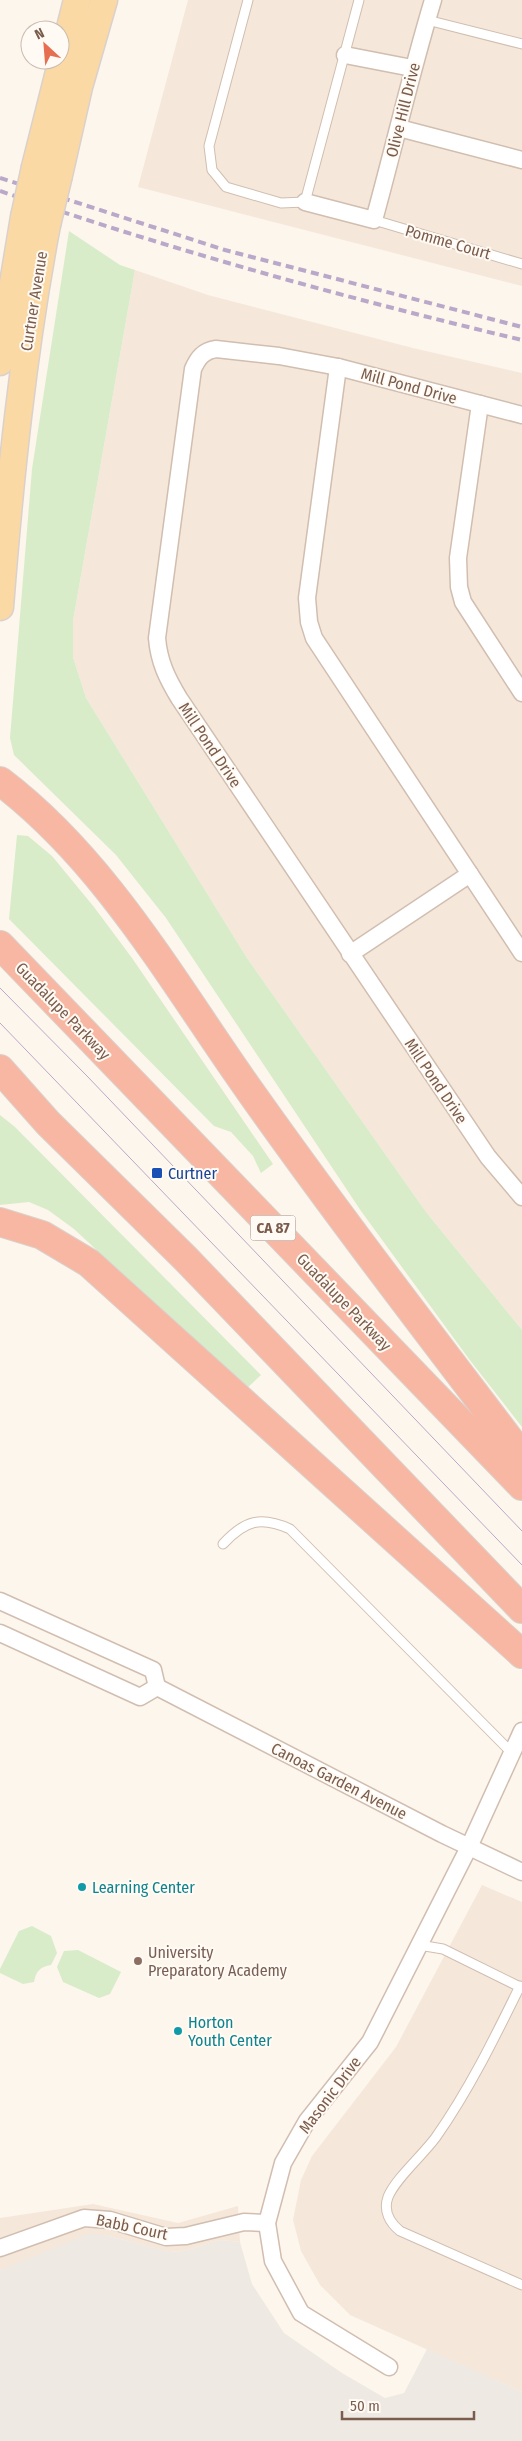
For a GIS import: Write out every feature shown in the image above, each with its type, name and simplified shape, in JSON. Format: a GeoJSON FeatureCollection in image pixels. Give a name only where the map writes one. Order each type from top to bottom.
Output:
{"type":"FeatureCollection","features":[{"type":"Feature","properties":{"kind":"highway"},"geometry":{"type":"LineString","coordinates":[[0,781],[60,835],[114,897],[299,1159],[522,1456]]}},
{"type":"Feature","properties":{"kind":"highway","name":"Guadalupe Parkway"},"geometry":{"type":"LineString","coordinates":[[0,945],[522,1486]]}},
{"type":"Feature","properties":{"kind":"highway"},"geometry":{"type":"LineString","coordinates":[[5,1089],[48,1123],[185,1258],[522,1609]]}},
{"type":"Feature","properties":{"kind":"highway"},"geometry":{"type":"LineString","coordinates":[[0,1222],[42,1235],[89,1263],[292,1444],[516,1649]]}},
{"type":"Feature","properties":{"kind":"main road","name":"Curtner Avenue"},"geometry":{"type":"LineString","coordinates":[[0,362],[47,171],[77,0]]}},
{"type":"Feature","properties":{"kind":"main road","name":"Curtner Avenue"},"geometry":{"type":"LineString","coordinates":[[47,171],[79,87],[104,0]]}},
{"type":"Feature","properties":{"kind":"main road","name":"Curtner Avenue"},"geometry":{"type":"LineString","coordinates":[[0,607],[22,375],[33,299],[35,221]]}},
{"type":"Feature","properties":{"kind":"street","name":"Olive Hill Drive"},"geometry":{"type":"LineString","coordinates":[[374,220],[399,128],[412,68],[433,0]]}},
{"type":"Feature","properties":{"kind":"street"},"geometry":{"type":"LineString","coordinates":[[346,55],[412,68]]}},
{"type":"Feature","properties":{"kind":"street"},"geometry":{"type":"LineString","coordinates":[[399,128],[522,160]]}},
{"type":"Feature","properties":{"kind":"street"},"geometry":{"type":"LineString","coordinates":[[305,202],[374,220]]}},
{"type":"Feature","properties":{"kind":"street","name":"Mill Pond Drive"},"geometry":{"type":"LineString","coordinates":[[522,415],[338,367],[279,356],[216,349],[206,351],[198,359],[193,369],[157,638],[158,654],[165,674],[179,698],[488,1158],[522,1196]]}},
{"type":"Feature","properties":{"kind":"street","name":"Mill Pond Drive"},"geometry":{"type":"LineString","coordinates":[[338,367],[307,598],[309,622],[320,649],[522,953]]}},
{"type":"Feature","properties":{"kind":"street","name":"Mill Pond Drive"},"geometry":{"type":"LineString","coordinates":[[480,404],[458,558],[459,587],[463,602],[522,693]]}},
{"type":"Feature","properties":{"kind":"street"},"geometry":{"type":"LineString","coordinates":[[350,954],[470,874]]}},
{"type":"Feature","properties":{"kind":"street"},"geometry":{"type":"LineString","coordinates":[[0,1601],[153,1670],[157,1687],[140,1696],[0,1633]]}},
{"type":"Feature","properties":{"kind":"street","name":"Canoas Garden Avenue"},"geometry":{"type":"LineString","coordinates":[[157,1687],[469,1847],[522,1872]]}},
{"type":"Feature","properties":{"kind":"street"},"geometry":{"type":"LineString","coordinates":[[469,1847],[522,1730]]}},
{"type":"Feature","properties":{"kind":"street","name":"Masonic Drive"},"geometry":{"type":"LineString","coordinates":[[389,2367],[301,2312],[273,2261],[267,2223],[283,2163],[307,2121],[370,2042],[469,1847]]}},
{"type":"Feature","properties":{"kind":"street","name":"Babb Court"},"geometry":{"type":"LineString","coordinates":[[0,2248],[84,2218],[110,2220],[166,2237],[186,2236],[244,2222],[267,2223]]}},
{"type":"Feature","properties":{"kind":"lane"},"geometry":{"type":"LineString","coordinates":[[248,0],[209,146],[212,170],[226,187],[281,203],[305,202],[346,55],[359,0]]}},
{"type":"Feature","properties":{"kind":"lane"},"geometry":{"type":"LineString","coordinates":[[427,20],[522,44]]}},
{"type":"Feature","properties":{"kind":"lane","name":"Pomme Court"},"geometry":{"type":"LineString","coordinates":[[374,220],[522,264]]}},
{"type":"Feature","properties":{"kind":"lane"},"geometry":{"type":"LineString","coordinates":[[223,1544],[235,1531],[250,1523],[262,1521],[276,1522],[290,1529],[511,1752]]}},
{"type":"Feature","properties":{"kind":"lane"},"geometry":{"type":"LineString","coordinates":[[419,1945],[443,1950],[521,1987],[476,2076],[435,2138],[392,2191],[386,2205],[390,2220],[400,2231],[522,2285]]}},
{"type":"Feature","properties":{"kind":"shaded area"},"geometry":{"type":"Polygon","coordinates":[[[188,0],[522,0],[522,286],[138,187],[188,0]]]}},
{"type":"Feature","properties":{"kind":"shaded area"},"geometry":{"type":"Polygon","coordinates":[[[135,270],[208,295],[413,348],[522,373],[522,1330],[426,1212],[247,958],[86,698],[73,657],[73,621],[135,270]]]}},
{"type":"Feature","properties":{"kind":"shaded area"},"geometry":{"type":"Polygon","coordinates":[[[482,1885],[522,1902],[522,2392],[350,2315],[320,2285],[301,2251],[293,2220],[301,2180],[312,2156],[396,2047],[482,1885]]]}},
{"type":"Feature","properties":{"kind":"shaded area"},"geometry":{"type":"Polygon","coordinates":[[[93,2204],[178,2223],[238,2206],[240,2242],[220,2240],[184,2251],[169,2252],[105,2235],[0,2270],[0,2218],[93,2204]]]}},
{"type":"Feature","properties":{"kind":"shaded area"},"geometry":{"type":"Polygon","coordinates":[[[88,2234],[105,2235],[170,2252],[184,2251],[220,2240],[240,2242],[252,2284],[284,2333],[342,2373],[385,2398],[404,2393],[427,2349],[522,2392],[522,2441],[0,2441],[0,2270],[88,2234]]]}},
{"type":"Feature","properties":{"kind":"green space"},"geometry":{"type":"Polygon","coordinates":[[[69,231],[120,265],[135,270],[73,621],[73,657],[86,698],[247,958],[426,1212],[522,1330],[522,1427],[469,1359],[361,1211],[166,918],[116,855],[14,755],[10,738],[32,469],[69,231]]]}},
{"type":"Feature","properties":{"kind":"green space"},"geometry":{"type":"Polygon","coordinates":[[[17,835],[28,836],[52,856],[94,907],[132,958],[273,1164],[261,1173],[253,1156],[231,1132],[214,1126],[9,919],[17,835]]]}},
{"type":"Feature","properties":{"kind":"green space"},"geometry":{"type":"Polygon","coordinates":[[[0,1115],[15,1127],[261,1375],[246,1389],[74,1229],[48,1210],[29,1202],[0,1205],[0,1115]]]}},
{"type":"Feature","properties":{"kind":"green space"},"geometry":{"type":"Polygon","coordinates":[[[32,1926],[51,1936],[57,1953],[51,1965],[41,1968],[37,1972],[34,1982],[23,1984],[0,1973],[0,1969],[19,1931],[32,1926]]]}},
{"type":"Feature","properties":{"kind":"green space"},"geometry":{"type":"Polygon","coordinates":[[[78,1950],[121,1972],[110,1994],[99,1998],[63,1982],[57,1967],[64,1951],[78,1950]]]}},
{"type":"Feature","properties":{"kind":"tram line"},"geometry":{"type":"LineString","coordinates":[[0,988],[87,1076],[522,1531]]}},
{"type":"Feature","properties":{"kind":"tram line"},"geometry":{"type":"LineString","coordinates":[[0,1023],[522,1565]]}},
{"type":"Feature","properties":{"kind":"railway"},"geometry":{"type":"LineString","coordinates":[[0,178],[225,250],[522,327]]}},
{"type":"Feature","properties":{"kind":"railway"},"geometry":{"type":"LineString","coordinates":[[0,191],[65,213],[259,272],[522,340]]}},
{"type":"Feature","properties":{"kind":"place","name":"Curtner"},"geometry":{"type":"Point","coordinates":[157,1173]}},
{"type":"Feature","properties":{"kind":"place","name":"Learning Center"},"geometry":{"type":"Point","coordinates":[82,1887]}},
{"type":"Feature","properties":{"kind":"place","name":"University Preparatory Academy"},"geometry":{"type":"Point","coordinates":[138,1961]}},
{"type":"Feature","properties":{"kind":"place","name":"Horton Youth Center"},"geometry":{"type":"Point","coordinates":[178,2031]}}]}
